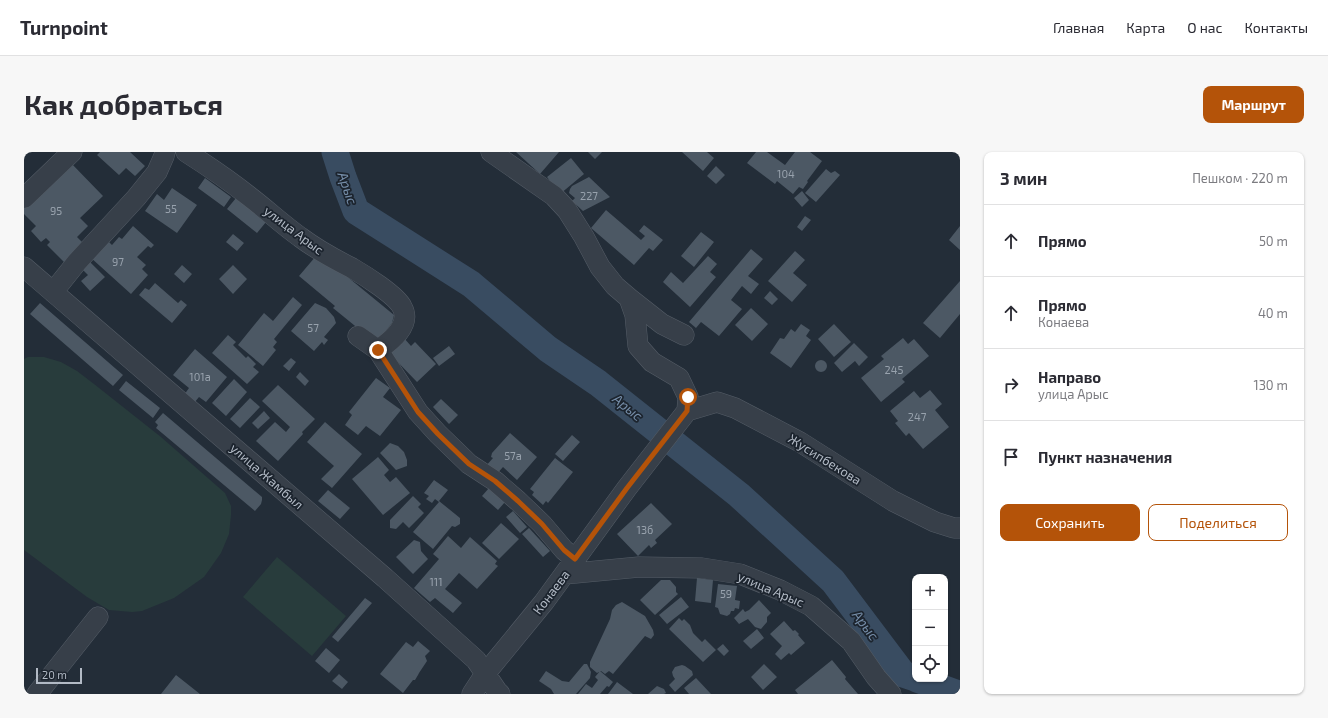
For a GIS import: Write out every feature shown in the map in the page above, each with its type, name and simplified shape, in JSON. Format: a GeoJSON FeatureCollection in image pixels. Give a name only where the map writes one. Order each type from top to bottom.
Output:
{"type":"FeatureCollection","features":[{"type":"Feature","properties":{"kind":"street"},"geometry":{"type":"LineString","coordinates":[[24,198],[72,152]]}},
{"type":"Feature","properties":{"kind":"street"},"geometry":{"type":"LineString","coordinates":[[53,292],[77,262],[136,198],[157,172],[164,156],[164,152]]}},
{"type":"Feature","properties":{"kind":"street","name":"улица Арыс"},"geometry":{"type":"LineString","coordinates":[[186,152],[249,196],[300,238],[364,275],[393,296],[402,307],[404,317],[403,326],[389,343],[378,350]]}},
{"type":"Feature","properties":{"kind":"street"},"geometry":{"type":"LineString","coordinates":[[491,152],[554,196],[567,210],[600,267],[615,286],[662,324],[684,335]]}},
{"type":"Feature","properties":{"kind":"street","name":"улица Жамбыл"},"geometry":{"type":"LineString","coordinates":[[24,267],[385,578],[476,660],[500,694]]}},
{"type":"Feature","properties":{"kind":"street"},"geometry":{"type":"LineString","coordinates":[[629,298],[635,315],[638,346],[652,362],[679,378],[688,397],[687,411]]}},
{"type":"Feature","properties":{"kind":"street"},"geometry":{"type":"LineString","coordinates":[[358,336],[378,350],[418,412],[438,434],[469,464],[495,481],[542,524],[564,550],[570,566]]}},
{"type":"Feature","properties":{"kind":"street","name":"Жусипбекова"},"geometry":{"type":"LineString","coordinates":[[687,411],[717,402],[736,408],[800,442],[893,501],[935,522],[954,528],[960,528]]}},
{"type":"Feature","properties":{"kind":"street","name":"Конаева"},"geometry":{"type":"LineString","coordinates":[[472,694],[486,674],[544,602],[627,488],[687,411]]}},
{"type":"Feature","properties":{"kind":"street","name":"улица Арыс"},"geometry":{"type":"LineString","coordinates":[[570,566],[702,568],[740,574],[780,590],[811,606],[851,641],[876,677],[891,694]]}},
{"type":"Feature","properties":{"kind":"street"},"geometry":{"type":"LineString","coordinates":[[37,694],[98,617]]}},
{"type":"Feature","properties":{"kind":"green space"},"geometry":{"type":"Polygon","coordinates":[[[28,357],[44,357],[61,362],[77,371],[161,437],[225,493],[231,506],[231,515],[229,534],[221,553],[204,577],[174,598],[142,611],[132,612],[109,610],[87,597],[24,550],[24,359],[28,357]]]}},
{"type":"Feature","properties":{"kind":"green space"},"geometry":{"type":"Polygon","coordinates":[[[277,557],[346,616],[312,656],[243,597],[277,557]]]}},
{"type":"Feature","properties":{"kind":"building"},"geometry":{"type":"Polygon","coordinates":[[[100,152],[130,152],[145,166],[135,176],[126,168],[119,175],[97,155],[100,152]]]}},
{"type":"Feature","properties":{"kind":"building"},"geometry":{"type":"Polygon","coordinates":[[[516,152],[559,152],[540,174],[516,152]]]}},
{"type":"Feature","properties":{"kind":"building"},"geometry":{"type":"Polygon","coordinates":[[[588,152],[602,152],[595,159],[588,152]]]}},
{"type":"Feature","properties":{"kind":"building"},"geometry":{"type":"Polygon","coordinates":[[[682,152],[707,152],[714,158],[703,171],[682,152]]]}},
{"type":"Feature","properties":{"kind":"building"},"geometry":{"type":"Polygon","coordinates":[[[756,152],[767,152],[785,165],[795,152],[810,152],[822,161],[803,189],[799,187],[793,194],[777,181],[775,184],[747,163],[756,152]]]}},
{"type":"Feature","properties":{"kind":"building"},"geometry":{"type":"Polygon","coordinates":[[[571,158],[584,174],[560,194],[547,177],[571,158]]]}},
{"type":"Feature","properties":{"kind":"building"},"geometry":{"type":"Polygon","coordinates":[[[70,162],[103,196],[80,218],[88,226],[77,237],[86,246],[67,265],[47,245],[50,242],[46,238],[41,242],[31,231],[36,226],[24,214],[24,206],[70,162]]]}},
{"type":"Feature","properties":{"kind":"building"},"geometry":{"type":"Polygon","coordinates":[[[716,166],[725,175],[716,184],[707,176],[716,166]]]}},
{"type":"Feature","properties":{"kind":"building"},"geometry":{"type":"Polygon","coordinates":[[[826,169],[831,173],[835,171],[840,175],[816,202],[805,193],[826,169]]]}},
{"type":"Feature","properties":{"kind":"building"},"geometry":{"type":"Polygon","coordinates":[[[589,177],[610,197],[583,211],[572,201],[575,198],[569,193],[572,186],[589,177]]]}},
{"type":"Feature","properties":{"kind":"building"},"geometry":{"type":"Polygon","coordinates":[[[205,178],[231,197],[224,207],[198,188],[205,178]]]}},
{"type":"Feature","properties":{"kind":"building"},"geometry":{"type":"Polygon","coordinates":[[[172,188],[197,205],[177,233],[145,211],[157,194],[164,200],[172,188]]]}},
{"type":"Feature","properties":{"kind":"building"},"geometry":{"type":"Polygon","coordinates":[[[802,191],[809,200],[802,207],[794,198],[802,191]]]}},
{"type":"Feature","properties":{"kind":"building"},"geometry":{"type":"Polygon","coordinates":[[[236,198],[266,222],[257,233],[227,209],[236,198]]]}},
{"type":"Feature","properties":{"kind":"building"},"geometry":{"type":"Polygon","coordinates":[[[606,210],[641,240],[645,236],[639,231],[644,225],[663,240],[653,251],[649,248],[634,265],[591,228],[606,210]]]}},
{"type":"Feature","properties":{"kind":"building"},"geometry":{"type":"Polygon","coordinates":[[[805,216],[811,220],[802,231],[797,227],[805,216]]]}},
{"type":"Feature","properties":{"kind":"building"},"geometry":{"type":"Polygon","coordinates":[[[133,226],[154,245],[151,248],[148,246],[137,257],[146,265],[142,269],[148,275],[131,294],[90,257],[106,239],[112,245],[119,237],[122,239],[133,226]]]}},
{"type":"Feature","properties":{"kind":"building"},"geometry":{"type":"Polygon","coordinates":[[[960,226],[960,250],[949,240],[960,226]]]}},
{"type":"Feature","properties":{"kind":"building"},"geometry":{"type":"Polygon","coordinates":[[[701,232],[714,242],[694,267],[681,256],[701,232]]]}},
{"type":"Feature","properties":{"kind":"building"},"geometry":{"type":"Polygon","coordinates":[[[233,234],[244,243],[237,251],[226,242],[233,234]]]}},
{"type":"Feature","properties":{"kind":"building"},"geometry":{"type":"Polygon","coordinates":[[[751,249],[763,259],[748,276],[759,284],[751,294],[742,286],[731,300],[742,309],[719,336],[701,322],[696,328],[689,322],[751,249]]]}},
{"type":"Feature","properties":{"kind":"building"},"geometry":{"type":"Polygon","coordinates":[[[795,251],[805,260],[793,273],[807,285],[792,302],[768,281],[795,251]]]}},
{"type":"Feature","properties":{"kind":"building"},"geometry":{"type":"Polygon","coordinates":[[[316,256],[322,256],[394,315],[392,323],[376,343],[333,308],[335,306],[299,276],[316,256]]]}},
{"type":"Feature","properties":{"kind":"building"},"geometry":{"type":"Polygon","coordinates":[[[708,256],[717,264],[710,272],[716,277],[690,307],[663,282],[671,272],[683,283],[708,256]]]}},
{"type":"Feature","properties":{"kind":"building"},"geometry":{"type":"Polygon","coordinates":[[[90,262],[105,277],[90,291],[81,281],[88,275],[82,269],[90,262]]]}},
{"type":"Feature","properties":{"kind":"building"},"geometry":{"type":"Polygon","coordinates":[[[182,265],[192,274],[184,283],[174,274],[182,265]]]}},
{"type":"Feature","properties":{"kind":"building"},"geometry":{"type":"Polygon","coordinates":[[[233,265],[247,279],[233,294],[219,279],[233,265]]]}},
{"type":"Feature","properties":{"kind":"building"},"geometry":{"type":"Polygon","coordinates":[[[960,281],[960,314],[940,338],[923,323],[960,281]]]}},
{"type":"Feature","properties":{"kind":"building"},"geometry":{"type":"Polygon","coordinates":[[[155,283],[178,303],[181,300],[187,305],[172,323],[139,295],[145,288],[149,290],[155,283]]]}},
{"type":"Feature","properties":{"kind":"building"},"geometry":{"type":"Polygon","coordinates":[[[770,291],[778,299],[772,305],[764,298],[770,291]]]}},
{"type":"Feature","properties":{"kind":"building"},"geometry":{"type":"Polygon","coordinates":[[[293,297],[302,305],[274,339],[277,342],[273,347],[276,350],[263,366],[238,345],[264,313],[273,321],[293,297]]]}},
{"type":"Feature","properties":{"kind":"building"},"geometry":{"type":"Polygon","coordinates":[[[40,303],[123,375],[113,386],[30,314],[40,303]]]}},
{"type":"Feature","properties":{"kind":"building"},"geometry":{"type":"Polygon","coordinates":[[[315,303],[326,308],[334,317],[336,323],[324,337],[328,340],[324,345],[322,342],[314,351],[291,331],[315,303]]]}},
{"type":"Feature","properties":{"kind":"building"},"geometry":{"type":"Polygon","coordinates":[[[751,308],[768,324],[752,341],[735,325],[751,308]]]}},
{"type":"Feature","properties":{"kind":"building"},"geometry":{"type":"Polygon","coordinates":[[[801,324],[810,330],[806,336],[811,340],[791,368],[770,353],[780,338],[784,339],[791,329],[795,332],[801,324]]]}},
{"type":"Feature","properties":{"kind":"building"},"geometry":{"type":"Polygon","coordinates":[[[834,324],[851,342],[834,357],[818,339],[834,324]]]}},
{"type":"Feature","properties":{"kind":"building"},"geometry":{"type":"Polygon","coordinates":[[[228,335],[236,342],[233,345],[246,358],[248,356],[256,364],[253,367],[259,372],[247,384],[212,353],[228,335]]]}},
{"type":"Feature","properties":{"kind":"building"},"geometry":{"type":"Polygon","coordinates":[[[403,337],[411,346],[415,342],[436,364],[417,382],[388,352],[403,337]]]}},
{"type":"Feature","properties":{"kind":"building"},"geometry":{"type":"Polygon","coordinates":[[[903,338],[908,344],[914,339],[929,356],[902,379],[905,382],[881,402],[861,378],[884,359],[881,356],[903,338]]]}},
{"type":"Feature","properties":{"kind":"building"},"geometry":{"type":"Polygon","coordinates":[[[854,343],[868,357],[859,366],[855,361],[842,372],[834,363],[854,343]]]}},
{"type":"Feature","properties":{"kind":"building"},"geometry":{"type":"Polygon","coordinates":[[[449,346],[455,354],[439,366],[433,358],[449,346]]]}},
{"type":"Feature","properties":{"kind":"building"},"geometry":{"type":"Polygon","coordinates":[[[195,349],[227,377],[206,402],[199,397],[194,403],[184,395],[189,388],[173,375],[195,349]]]}},
{"type":"Feature","properties":{"kind":"building"},"geometry":{"type":"Polygon","coordinates":[[[291,358],[296,362],[289,371],[283,366],[291,358]]]}},
{"type":"Feature","properties":{"kind":"building"},"geometry":{"type":"Polygon","coordinates":[[[821,360],[825,362],[827,366],[825,370],[821,372],[817,370],[815,366],[817,362],[821,360]]]}},
{"type":"Feature","properties":{"kind":"building"},"geometry":{"type":"Polygon","coordinates":[[[300,372],[309,381],[305,386],[296,377],[300,372]]]}},
{"type":"Feature","properties":{"kind":"building"},"geometry":{"type":"Polygon","coordinates":[[[376,378],[390,388],[383,397],[401,410],[380,436],[366,426],[358,435],[345,425],[352,415],[349,412],[376,378]]]}},
{"type":"Feature","properties":{"kind":"building"},"geometry":{"type":"Polygon","coordinates":[[[234,379],[247,392],[226,416],[212,403],[234,379]]]}},
{"type":"Feature","properties":{"kind":"building"},"geometry":{"type":"Polygon","coordinates":[[[126,381],[160,408],[153,418],[119,390],[126,381]]]}},
{"type":"Feature","properties":{"kind":"building"},"geometry":{"type":"Polygon","coordinates":[[[278,385],[315,419],[278,461],[256,441],[275,422],[286,432],[290,427],[262,401],[278,385]]]}},
{"type":"Feature","properties":{"kind":"building"},"geometry":{"type":"Polygon","coordinates":[[[930,390],[942,404],[935,410],[949,427],[923,449],[909,433],[906,436],[895,423],[898,421],[890,411],[914,391],[920,398],[930,390]]]}},
{"type":"Feature","properties":{"kind":"building"},"geometry":{"type":"Polygon","coordinates":[[[250,398],[260,407],[240,428],[230,419],[250,398]]]}},
{"type":"Feature","properties":{"kind":"building"},"geometry":{"type":"Polygon","coordinates":[[[441,399],[458,415],[449,424],[433,407],[441,399]]]}},
{"type":"Feature","properties":{"kind":"building"},"geometry":{"type":"Polygon","coordinates":[[[264,411],[270,418],[258,429],[252,423],[264,411]]]}},
{"type":"Feature","properties":{"kind":"building"},"geometry":{"type":"Polygon","coordinates":[[[163,413],[262,497],[261,504],[255,511],[156,428],[158,425],[155,422],[163,413]]]}},
{"type":"Feature","properties":{"kind":"building"},"geometry":{"type":"Polygon","coordinates":[[[325,422],[362,454],[332,488],[321,479],[334,466],[307,442],[325,422]]]}},
{"type":"Feature","properties":{"kind":"building"},"geometry":{"type":"Polygon","coordinates":[[[510,433],[537,457],[517,480],[503,467],[495,476],[485,467],[493,458],[491,457],[492,453],[510,433]]]}},
{"type":"Feature","properties":{"kind":"building"},"geometry":{"type":"Polygon","coordinates":[[[572,435],[580,442],[563,461],[555,454],[572,435]]]}},
{"type":"Feature","properties":{"kind":"building"},"geometry":{"type":"Polygon","coordinates":[[[390,443],[398,446],[404,452],[407,460],[407,466],[396,470],[380,453],[390,443]]]}},
{"type":"Feature","properties":{"kind":"building"},"geometry":{"type":"Polygon","coordinates":[[[378,457],[389,470],[384,475],[390,482],[396,477],[410,493],[383,515],[352,479],[378,457]]]}},
{"type":"Feature","properties":{"kind":"building"},"geometry":{"type":"Polygon","coordinates":[[[555,458],[573,472],[548,503],[546,501],[543,505],[532,495],[534,492],[530,489],[555,458]]]}},
{"type":"Feature","properties":{"kind":"building"},"geometry":{"type":"Polygon","coordinates":[[[434,480],[448,490],[439,501],[460,518],[460,524],[455,527],[452,526],[433,549],[413,532],[439,502],[435,499],[432,503],[426,499],[429,496],[424,493],[434,480]]]}},
{"type":"Feature","properties":{"kind":"building"},"geometry":{"type":"Polygon","coordinates":[[[489,488],[505,502],[498,510],[482,496],[489,488]]]}},
{"type":"Feature","properties":{"kind":"building"},"geometry":{"type":"Polygon","coordinates":[[[328,490],[350,508],[340,519],[318,501],[328,490]]]}},
{"type":"Feature","properties":{"kind":"building"},"geometry":{"type":"Polygon","coordinates":[[[413,496],[421,504],[418,507],[424,513],[409,528],[403,522],[396,529],[390,528],[390,520],[413,496]]]}},
{"type":"Feature","properties":{"kind":"building"},"geometry":{"type":"Polygon","coordinates":[[[651,503],[672,524],[655,540],[657,543],[651,548],[649,545],[638,556],[617,534],[651,503]]]}},
{"type":"Feature","properties":{"kind":"building"},"geometry":{"type":"Polygon","coordinates":[[[513,511],[527,527],[520,533],[506,517],[513,511]]]}},
{"type":"Feature","properties":{"kind":"building"},"geometry":{"type":"Polygon","coordinates":[[[501,523],[519,539],[499,559],[482,543],[501,523]]]}},
{"type":"Feature","properties":{"kind":"building"},"geometry":{"type":"Polygon","coordinates":[[[529,528],[550,551],[543,557],[522,534],[529,528]]]}},
{"type":"Feature","properties":{"kind":"building"},"geometry":{"type":"Polygon","coordinates":[[[448,536],[461,548],[470,537],[497,561],[495,564],[498,566],[477,589],[459,573],[445,589],[462,603],[453,613],[435,598],[430,602],[414,588],[439,559],[433,554],[448,536]]]}},
{"type":"Feature","properties":{"kind":"building"},"geometry":{"type":"Polygon","coordinates":[[[414,540],[420,542],[421,551],[428,559],[413,574],[396,557],[414,540]]]}},
{"type":"Feature","properties":{"kind":"building"},"geometry":{"type":"Polygon","coordinates":[[[697,578],[713,580],[711,603],[695,601],[697,578]]]}},
{"type":"Feature","properties":{"kind":"building"},"geometry":{"type":"Polygon","coordinates":[[[661,580],[670,580],[676,587],[676,592],[678,594],[655,615],[640,600],[661,580]]]}},
{"type":"Feature","properties":{"kind":"building"},"geometry":{"type":"Polygon","coordinates":[[[718,584],[737,586],[735,600],[740,601],[739,609],[735,608],[734,611],[731,611],[727,616],[720,614],[718,608],[715,607],[718,584]]]}},
{"type":"Feature","properties":{"kind":"building"},"geometry":{"type":"Polygon","coordinates":[[[681,597],[689,607],[667,624],[659,615],[681,597]]]}},
{"type":"Feature","properties":{"kind":"building"},"geometry":{"type":"Polygon","coordinates":[[[365,598],[372,603],[338,642],[332,637],[365,598]]]}},
{"type":"Feature","properties":{"kind":"building"},"geometry":{"type":"Polygon","coordinates":[[[759,600],[771,613],[767,617],[767,622],[761,629],[755,627],[748,619],[739,624],[734,618],[743,609],[745,612],[749,610],[759,600]]]}},
{"type":"Feature","properties":{"kind":"building"},"geometry":{"type":"Polygon","coordinates":[[[622,602],[645,616],[653,630],[654,635],[651,639],[645,636],[613,674],[609,671],[605,674],[601,671],[597,673],[590,667],[590,662],[610,619],[612,610],[616,605],[622,602]]]}},
{"type":"Feature","properties":{"kind":"building"},"geometry":{"type":"Polygon","coordinates":[[[679,618],[682,621],[684,619],[690,625],[693,633],[702,642],[705,639],[716,650],[703,662],[669,629],[679,618]]]}},
{"type":"Feature","properties":{"kind":"building"},"geometry":{"type":"Polygon","coordinates":[[[784,621],[793,631],[795,630],[799,634],[798,635],[805,643],[791,655],[789,653],[781,660],[775,654],[782,646],[770,634],[784,621]]]}},
{"type":"Feature","properties":{"kind":"building"},"geometry":{"type":"Polygon","coordinates":[[[757,629],[764,638],[751,649],[743,641],[757,629]]]}},
{"type":"Feature","properties":{"kind":"building"},"geometry":{"type":"Polygon","coordinates":[[[418,641],[430,651],[425,656],[427,661],[415,680],[413,680],[403,693],[380,674],[406,642],[413,647],[418,641]]]}},
{"type":"Feature","properties":{"kind":"building"},"geometry":{"type":"Polygon","coordinates":[[[723,644],[729,651],[724,656],[717,649],[723,644]]]}},
{"type":"Feature","properties":{"kind":"building"},"geometry":{"type":"Polygon","coordinates":[[[326,648],[340,660],[329,673],[315,661],[326,648]]]}},
{"type":"Feature","properties":{"kind":"building"},"geometry":{"type":"Polygon","coordinates":[[[832,660],[846,677],[845,679],[858,694],[798,694],[795,690],[832,660]]]}},
{"type":"Feature","properties":{"kind":"building"},"geometry":{"type":"Polygon","coordinates":[[[584,664],[587,664],[591,672],[590,678],[576,694],[554,694],[551,689],[539,681],[546,671],[562,681],[569,682],[584,664]]]}},
{"type":"Feature","properties":{"kind":"building"},"geometry":{"type":"Polygon","coordinates":[[[764,664],[777,677],[763,690],[751,677],[764,664]]]}},
{"type":"Feature","properties":{"kind":"building"},"geometry":{"type":"Polygon","coordinates":[[[682,665],[692,671],[693,675],[675,692],[669,685],[675,679],[672,672],[675,667],[682,665]]]}},
{"type":"Feature","properties":{"kind":"building"},"geometry":{"type":"Polygon","coordinates":[[[600,671],[613,682],[609,687],[607,686],[600,694],[578,694],[586,684],[592,688],[598,680],[595,677],[600,671]]]}},
{"type":"Feature","properties":{"kind":"building"},"geometry":{"type":"Polygon","coordinates":[[[339,674],[348,682],[342,689],[332,681],[339,674]]]}},
{"type":"Feature","properties":{"kind":"building"},"geometry":{"type":"Polygon","coordinates":[[[176,675],[200,694],[161,694],[176,675]]]}},
{"type":"Feature","properties":{"kind":"building"},"geometry":{"type":"Polygon","coordinates":[[[696,678],[711,694],[689,694],[684,688],[696,678]]]}},
{"type":"Feature","properties":{"kind":"building"},"geometry":{"type":"Polygon","coordinates":[[[617,682],[633,694],[608,694],[617,682]]]}},
{"type":"Feature","properties":{"kind":"building"},"geometry":{"type":"Polygon","coordinates":[[[657,686],[664,689],[666,693],[648,694],[657,686]]]}},
{"type":"Feature","properties":{"kind":"waterway","name":"Арыс"},"geometry":{"type":"LineString","coordinates":[[335,152],[356,211],[471,284],[548,349],[598,383],[739,495],[833,581],[903,674],[912,677]]}},
{"type":"Feature","properties":{"kind":"waterway","name":"Арыс"},"geometry":{"type":"LineString","coordinates":[[925,682],[958,694]]}},
{"type":"Feature","properties":{"kind":"route"},"geometry":{"type":"LineString","coordinates":[[378,350],[388,367],[404,388],[418,412],[438,434],[469,464],[495,481],[518,501],[542,524],[564,550],[575,559],[627,488],[687,411],[688,397]]}}]}
